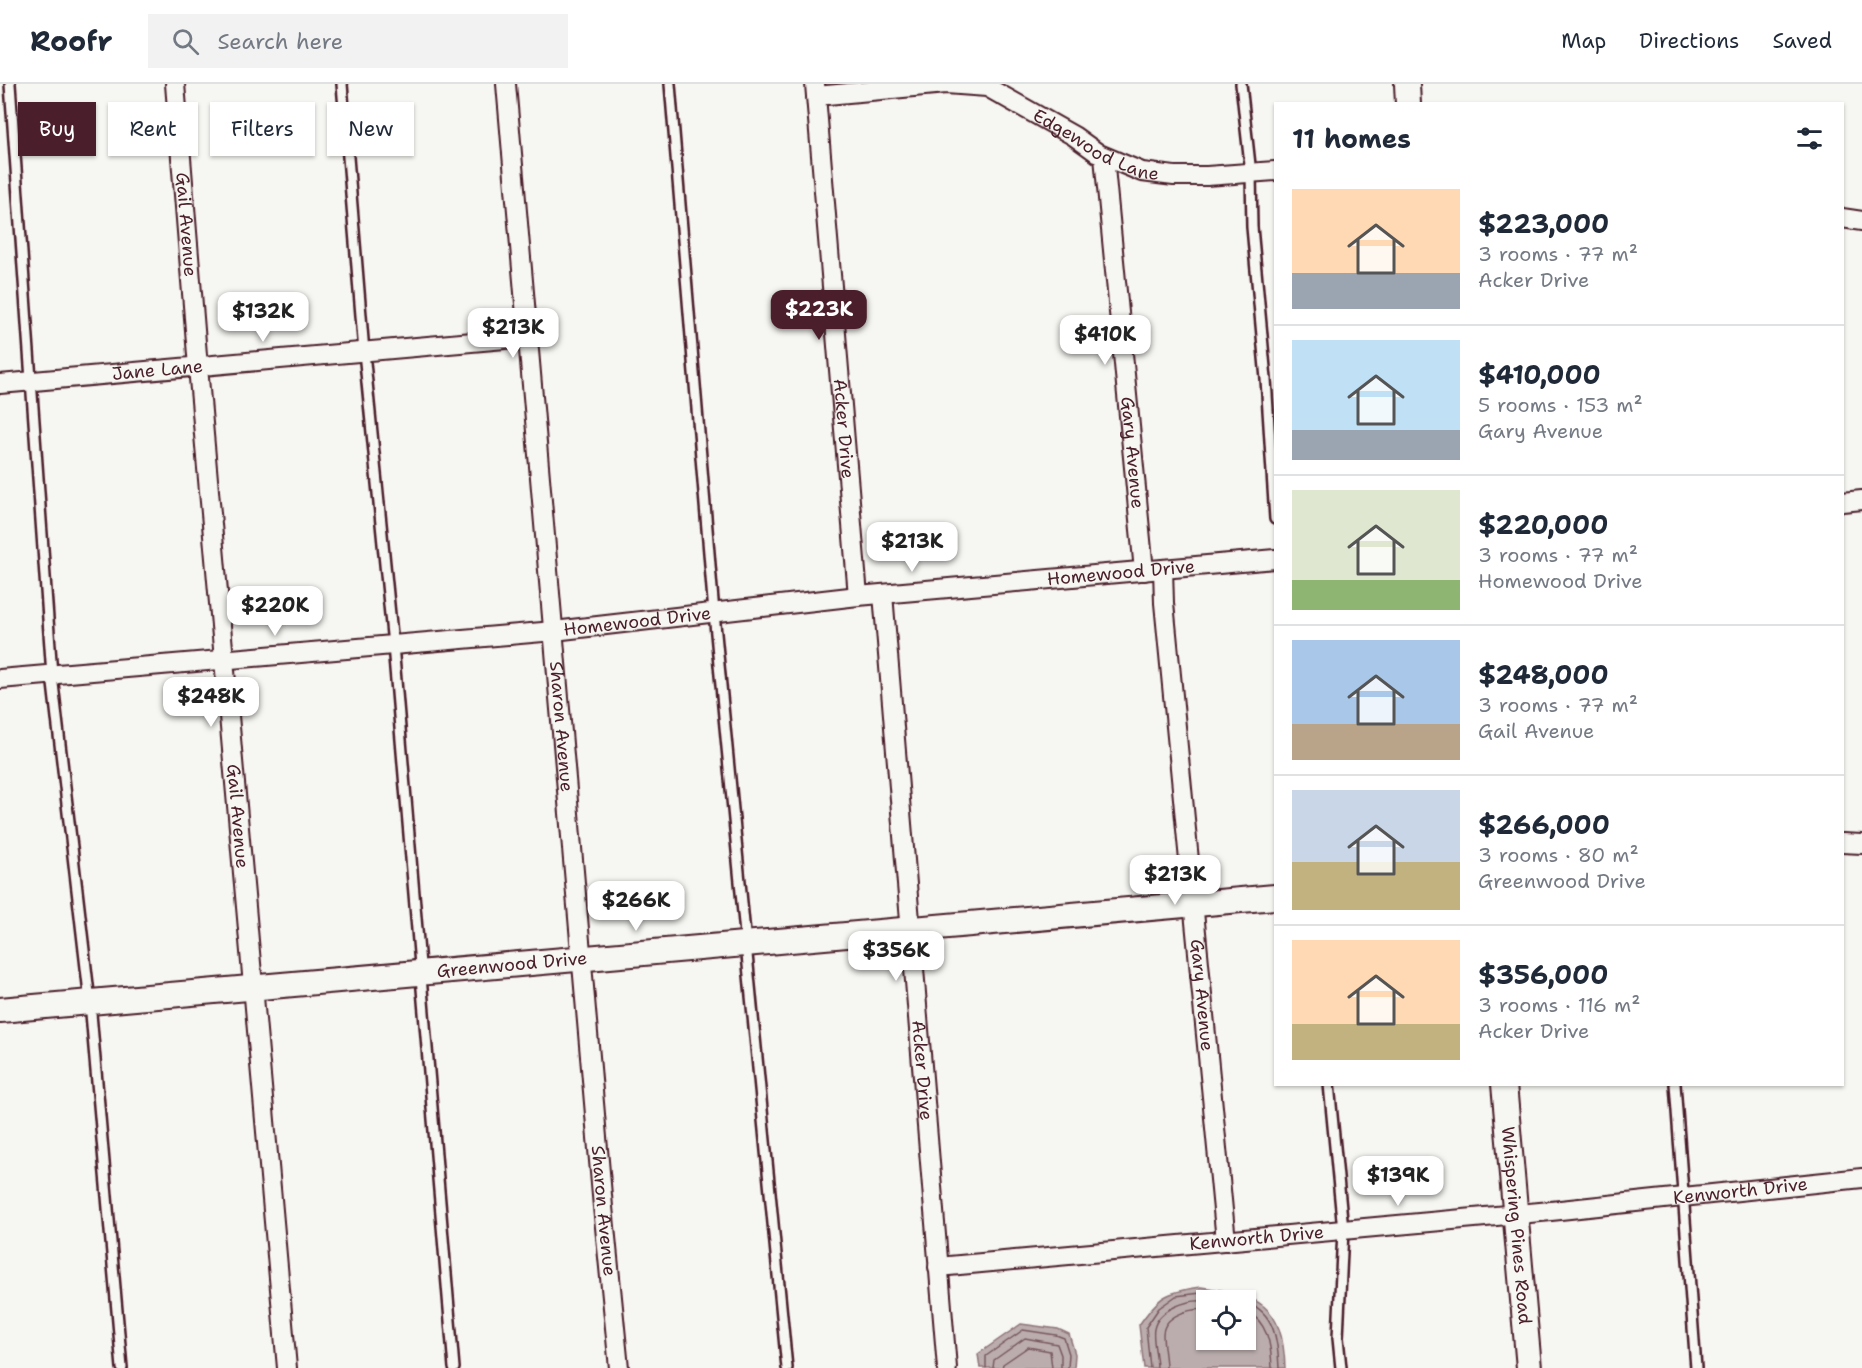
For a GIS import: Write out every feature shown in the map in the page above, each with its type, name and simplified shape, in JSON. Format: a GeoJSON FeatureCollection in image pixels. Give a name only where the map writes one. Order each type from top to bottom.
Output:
{"type":"FeatureCollection","features":[{"type":"Feature","properties":{"kind":"street","name":"Gail Avenue"},"geometry":{"type":"LineString","coordinates":[[175,84],[223,660],[287,1368]]}},
{"type":"Feature","properties":{"kind":"street","name":"Sharon Avenue"},"geometry":{"type":"LineString","coordinates":[[506,84],[619,1368]]}},
{"type":"Feature","properties":{"kind":"street","name":"Edgewood Lane"},"geometry":{"type":"LineString","coordinates":[[815,90],[946,84],[987,87],[1074,136],[1104,157],[1142,172],[1174,176],[1274,171]]}},
{"type":"Feature","properties":{"kind":"street"},"geometry":{"type":"LineString","coordinates":[[1407,84],[1408,102]]}},
{"type":"Feature","properties":{"kind":"street","name":"Acker Drive"},"geometry":{"type":"LineString","coordinates":[[815,90],[858,596]]}},
{"type":"Feature","properties":{"kind":"street","name":"Gary Avenue"},"geometry":{"type":"LineString","coordinates":[[1104,157],[1144,571]]}},
{"type":"Feature","properties":{"kind":"street"},"geometry":{"type":"LineString","coordinates":[[1844,218],[1862,221]]}},
{"type":"Feature","properties":{"kind":"street","name":"Jane Lane"},"geometry":{"type":"LineString","coordinates":[[0,384],[528,338]]}},
{"type":"Feature","properties":{"kind":"street"},"geometry":{"type":"LineString","coordinates":[[1844,502],[1862,500]]}},
{"type":"Feature","properties":{"kind":"street","name":"Homewood Drive"},"geometry":{"type":"LineString","coordinates":[[0,679],[554,631],[858,596],[1274,559]]}},
{"type":"Feature","properties":{"kind":"street","name":"Gary Avenue"},"geometry":{"type":"LineString","coordinates":[[1163,569],[1164,603],[1226,1241]]}},
{"type":"Feature","properties":{"kind":"street","name":"Acker Drive"},"geometry":{"type":"LineString","coordinates":[[883,594],[947,1368]]}},
{"type":"Feature","properties":{"kind":"street"},"geometry":{"type":"LineString","coordinates":[[1844,843],[1862,844]]}},
{"type":"Feature","properties":{"kind":"street","name":"Greenwood Drive"},"geometry":{"type":"LineString","coordinates":[[0,1010],[1274,897]]}},
{"type":"Feature","properties":{"kind":"street","name":"Whispering Pines Road"},"geometry":{"type":"LineString","coordinates":[[1504,1086],[1529,1368]]}},
{"type":"Feature","properties":{"kind":"street","name":"Kenworth Drive"},"geometry":{"type":"LineString","coordinates":[[938,1267],[1515,1214],[1862,1178]]}},
{"type":"Feature","properties":{"kind":"lane"},"geometry":{"type":"LineString","coordinates":[[10,84],[52,675],[90,1002],[122,1368]]}},
{"type":"Feature","properties":{"kind":"lane"},"geometry":{"type":"LineString","coordinates":[[342,84],[364,352],[393,645],[454,1368]]}},
{"type":"Feature","properties":{"kind":"lane"},"geometry":{"type":"LineString","coordinates":[[669,84],[714,613],[787,1368]]}},
{"type":"Feature","properties":{"kind":"lane"},"geometry":{"type":"LineString","coordinates":[[1241,84],[1251,174],[1252,227],[1266,379],[1274,503]]}},
{"type":"Feature","properties":{"kind":"lane"},"geometry":{"type":"LineString","coordinates":[[1329,1086],[1343,1230],[1338,1338],[1341,1368]]}},
{"type":"Feature","properties":{"kind":"lane"},"geometry":{"type":"LineString","coordinates":[[1675,1086],[1696,1368]]}},
{"type":"Feature","properties":{"kind":"water"},"geometry":{"type":"Polygon","coordinates":[[[1201,1287],[1221,1290],[1196,1290],[1196,1350],[1256,1350],[1256,1301],[1264,1306],[1273,1316],[1279,1329],[1285,1368],[1144,1368],[1139,1325],[1158,1302],[1179,1291],[1201,1287]]]}},
{"type":"Feature","properties":{"kind":"water"},"geometry":{"type":"Polygon","coordinates":[[[1021,1324],[1058,1329],[1069,1334],[1075,1354],[1074,1368],[980,1368],[978,1354],[1021,1324]]]}}]}
